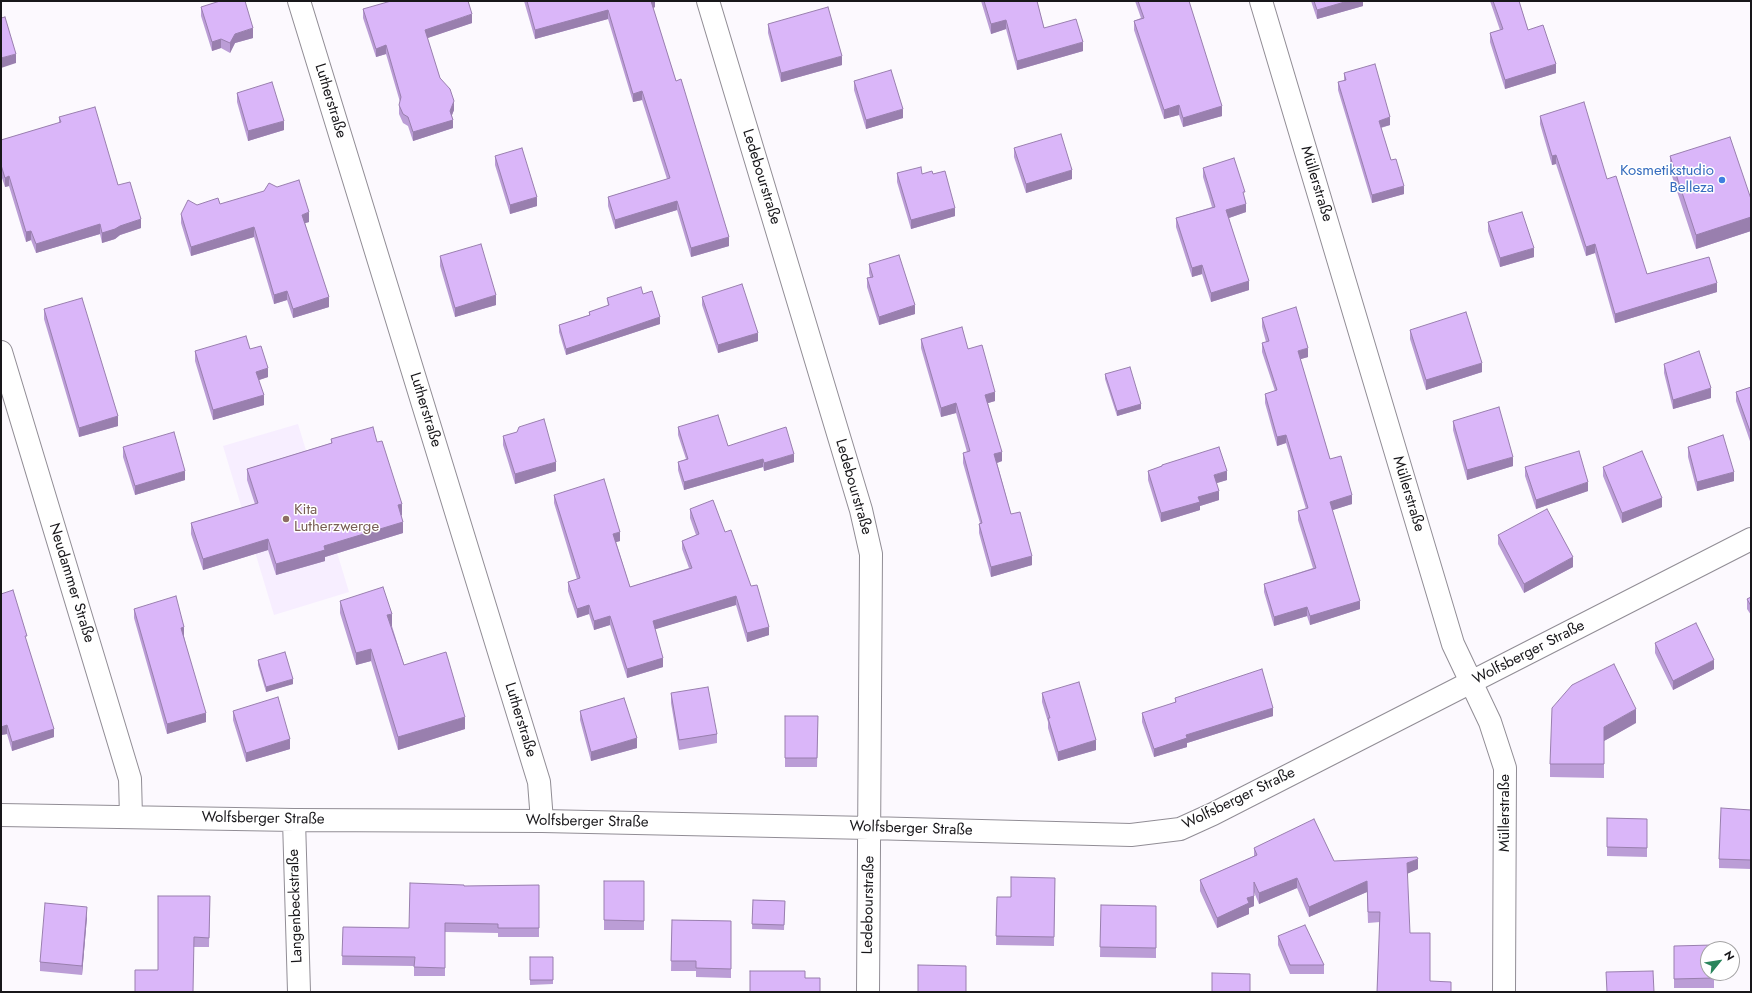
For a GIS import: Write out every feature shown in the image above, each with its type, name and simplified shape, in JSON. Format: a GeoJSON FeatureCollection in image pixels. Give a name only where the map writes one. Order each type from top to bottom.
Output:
{"type":"FeatureCollection","features":[{"type":"Feature","properties":{"kind":"street","name":"Lutherstraße"},"geometry":{"type":"LineString","coordinates":[[299,1],[539,782],[542,821]]}},
{"type":"Feature","properties":{"kind":"street","name":"Ledebourstraße"},"geometry":{"type":"LineString","coordinates":[[708,1],[861,510],[871,554],[868,992]]}},
{"type":"Feature","properties":{"kind":"street","name":"Müllerstraße"},"geometry":{"type":"LineString","coordinates":[[1261,1],[1453,644],[1490,722],[1505,768],[1504,992]]}},
{"type":"Feature","properties":{"kind":"street","name":"Neudammer Straße"},"geometry":{"type":"LineString","coordinates":[[1,352],[130,779],[131,817]]}},
{"type":"Feature","properties":{"kind":"street","name":"Wolfsberger Straße"},"geometry":{"type":"LineString","coordinates":[[1,815],[294,820],[542,821],[869,828],[1131,836],[1180,829],[1213,814],[1751,540]]}},
{"type":"Feature","properties":{"kind":"street","name":"Langenbeckstraße"},"geometry":{"type":"LineString","coordinates":[[294,820],[299,992]]}},
{"type":"Feature","properties":{"kind":"shaded area","name":"Kita Lutherzwerge"},"geometry":{"type":"Polygon","coordinates":[[[298,424],[349,592],[274,615],[223,446],[298,424]]]}},
{"type":"Feature","properties":{"kind":"building"},"geometry":{"type":"Polygon","coordinates":[[[220,1],[245,1],[253,28],[235,34],[230,43],[221,39],[212,42],[201,7],[220,1]]]}},
{"type":"Feature","properties":{"kind":"building"},"geometry":{"type":"Polygon","coordinates":[[[391,1],[468,1],[472,14],[425,30],[440,78],[450,89],[454,101],[450,111],[453,120],[413,132],[408,117],[403,114],[399,105],[401,97],[386,45],[376,49],[363,9],[391,1]]]}},
{"type":"Feature","properties":{"kind":"building"},"geometry":{"type":"Polygon","coordinates":[[[527,1],[651,1],[676,81],[681,79],[729,237],[691,248],[677,201],[615,220],[608,197],[670,178],[642,91],[633,94],[608,10],[535,30],[527,1]]]}},
{"type":"Feature","properties":{"kind":"building"},"geometry":{"type":"Polygon","coordinates":[[[984,1],[1037,1],[1044,28],[1076,19],[1083,42],[1017,61],[1006,20],[991,24],[984,1]]]}},
{"type":"Feature","properties":{"kind":"building"},"geometry":{"type":"Polygon","coordinates":[[[1138,1],[1189,1],[1222,106],[1183,118],[1179,105],[1164,110],[1134,21],[1144,18],[1138,1]]]}},
{"type":"Feature","properties":{"kind":"building"},"geometry":{"type":"Polygon","coordinates":[[[1314,1],[1348,1],[1317,10],[1314,1]]]}},
{"type":"Feature","properties":{"kind":"building"},"geometry":{"type":"Polygon","coordinates":[[[1493,1],[1519,1],[1528,30],[1543,25],[1556,64],[1505,80],[1490,33],[1503,29],[1493,1]]]}},
{"type":"Feature","properties":{"kind":"building"},"geometry":{"type":"Polygon","coordinates":[[[828,7],[842,56],[781,73],[768,24],[828,7]]]}},
{"type":"Feature","properties":{"kind":"building"},"geometry":{"type":"Polygon","coordinates":[[[5,17],[16,54],[1,58],[1,18],[5,17]]]}},
{"type":"Feature","properties":{"kind":"building"},"geometry":{"type":"Polygon","coordinates":[[[1375,64],[1390,117],[1379,121],[1391,160],[1396,159],[1404,186],[1372,195],[1338,82],[1346,80],[1344,73],[1375,64]]]}},
{"type":"Feature","properties":{"kind":"building"},"geometry":{"type":"Polygon","coordinates":[[[891,70],[903,109],[866,120],[854,81],[891,70]]]}},
{"type":"Feature","properties":{"kind":"building"},"geometry":{"type":"Polygon","coordinates":[[[272,82],[284,121],[248,131],[237,93],[272,82]]]}},
{"type":"Feature","properties":{"kind":"building"},"geometry":{"type":"Polygon","coordinates":[[[1584,102],[1607,179],[1616,176],[1647,274],[1709,257],[1717,283],[1615,314],[1595,244],[1586,247],[1556,155],[1552,156],[1540,116],[1584,102]]]}},
{"type":"Feature","properties":{"kind":"building"},"geometry":{"type":"Polygon","coordinates":[[[95,107],[118,185],[130,182],[141,219],[102,233],[100,224],[36,244],[31,231],[26,232],[9,176],[5,178],[1,165],[1,140],[61,122],[59,117],[95,107]]]}},
{"type":"Feature","properties":{"kind":"building"},"geometry":{"type":"Polygon","coordinates":[[[1061,134],[1072,170],[1026,184],[1014,148],[1061,134]]]}},
{"type":"Feature","properties":{"kind":"building"},"geometry":{"type":"Polygon","coordinates":[[[1730,137],[1751,199],[1751,217],[1696,235],[1670,156],[1730,137]]]}},
{"type":"Feature","properties":{"kind":"building"},"geometry":{"type":"Polygon","coordinates":[[[522,148],[537,197],[510,205],[495,156],[522,148]]]}},
{"type":"Feature","properties":{"kind":"building"},"geometry":{"type":"Polygon","coordinates":[[[1234,158],[1245,192],[1243,192],[1246,204],[1226,210],[1249,281],[1211,293],[1202,265],[1192,268],[1176,218],[1215,207],[1203,168],[1234,158]]]}},
{"type":"Feature","properties":{"kind":"building"},"geometry":{"type":"Polygon","coordinates":[[[921,167],[922,174],[932,171],[933,174],[945,171],[955,208],[911,220],[897,173],[921,167]]]}},
{"type":"Feature","properties":{"kind":"building"},"geometry":{"type":"Polygon","coordinates":[[[299,180],[309,212],[302,215],[329,297],[293,309],[287,291],[274,295],[254,227],[191,247],[181,214],[188,200],[197,205],[218,198],[220,204],[264,191],[269,183],[277,187],[299,180]]]}},
{"type":"Feature","properties":{"kind":"building"},"geometry":{"type":"Polygon","coordinates":[[[1522,212],[1534,248],[1500,258],[1488,222],[1522,212]]]}},
{"type":"Feature","properties":{"kind":"building"},"geometry":{"type":"Polygon","coordinates":[[[481,244],[496,295],[455,308],[440,256],[481,244]]]}},
{"type":"Feature","properties":{"kind":"building"},"geometry":{"type":"Polygon","coordinates":[[[899,255],[915,305],[879,317],[867,278],[873,277],[869,264],[899,255]]]}},
{"type":"Feature","properties":{"kind":"building"},"geometry":{"type":"Polygon","coordinates":[[[742,284],[758,333],[718,345],[702,297],[742,284]]]}},
{"type":"Feature","properties":{"kind":"building"},"geometry":{"type":"Polygon","coordinates":[[[641,287],[643,294],[652,291],[660,317],[566,349],[559,325],[590,315],[589,312],[609,305],[607,298],[641,287]]]}},
{"type":"Feature","properties":{"kind":"building"},"geometry":{"type":"Polygon","coordinates":[[[82,298],[118,416],[79,428],[44,309],[82,298]]]}},
{"type":"Feature","properties":{"kind":"building"},"geometry":{"type":"Polygon","coordinates":[[[1296,307],[1308,348],[1298,351],[1330,459],[1341,456],[1352,495],[1330,502],[1360,601],[1310,616],[1307,607],[1274,617],[1264,584],[1316,568],[1298,511],[1308,508],[1286,435],[1277,437],[1265,394],[1277,390],[1262,343],[1269,341],[1262,318],[1296,307]]]}},
{"type":"Feature","properties":{"kind":"building"},"geometry":{"type":"Polygon","coordinates":[[[1466,312],[1482,363],[1426,380],[1410,330],[1466,312]]]}},
{"type":"Feature","properties":{"kind":"building"},"geometry":{"type":"Polygon","coordinates":[[[962,327],[968,349],[982,345],[995,392],[985,395],[1002,452],[994,454],[1011,514],[1020,512],[1032,556],[991,567],[979,524],[982,523],[963,453],[970,451],[956,403],[941,408],[921,339],[962,327]]]}},
{"type":"Feature","properties":{"kind":"building"},"geometry":{"type":"Polygon","coordinates":[[[246,336],[250,349],[261,346],[268,368],[256,372],[264,395],[213,410],[195,351],[246,336]]]}},
{"type":"Feature","properties":{"kind":"building"},"geometry":{"type":"Polygon","coordinates":[[[1699,351],[1711,388],[1673,400],[1664,364],[1699,351]]]}},
{"type":"Feature","properties":{"kind":"building"},"geometry":{"type":"Polygon","coordinates":[[[1130,367],[1141,404],[1117,411],[1105,374],[1130,367]]]}},
{"type":"Feature","properties":{"kind":"building"},"geometry":{"type":"Polygon","coordinates":[[[1751,387],[1751,434],[1736,392],[1751,387]]]}},
{"type":"Feature","properties":{"kind":"building"},"geometry":{"type":"Polygon","coordinates":[[[1499,407],[1513,457],[1467,470],[1453,421],[1499,407]]]}},
{"type":"Feature","properties":{"kind":"building"},"geometry":{"type":"Polygon","coordinates":[[[718,415],[728,446],[786,427],[794,454],[764,463],[763,459],[684,482],[678,462],[688,459],[678,427],[718,415]]]}},
{"type":"Feature","properties":{"kind":"building"},"geometry":{"type":"Polygon","coordinates":[[[544,419],[556,462],[515,474],[503,436],[517,432],[519,427],[544,419]]]}},
{"type":"Feature","properties":{"kind":"building"},"geometry":{"type":"Polygon","coordinates":[[[373,427],[377,442],[382,441],[402,504],[398,505],[403,522],[324,546],[325,550],[276,564],[268,539],[203,559],[191,523],[258,503],[247,469],[332,443],[331,439],[373,427]]]}},
{"type":"Feature","properties":{"kind":"building"},"geometry":{"type":"Polygon","coordinates":[[[174,432],[185,471],[135,486],[123,447],[174,432]]]}},
{"type":"Feature","properties":{"kind":"building"},"geometry":{"type":"Polygon","coordinates":[[[1723,435],[1734,472],[1697,482],[1688,447],[1723,435]]]}},
{"type":"Feature","properties":{"kind":"building"},"geometry":{"type":"Polygon","coordinates":[[[1219,447],[1227,471],[1214,475],[1219,491],[1198,497],[1200,502],[1161,513],[1148,471],[1162,465],[1219,447]]]}},
{"type":"Feature","properties":{"kind":"building"},"geometry":{"type":"Polygon","coordinates":[[[1579,451],[1588,482],[1536,500],[1525,467],[1579,451]]]}},
{"type":"Feature","properties":{"kind":"building"},"geometry":{"type":"Polygon","coordinates":[[[1642,451],[1662,498],[1622,513],[1603,467],[1642,451]]]}},
{"type":"Feature","properties":{"kind":"building"},"geometry":{"type":"Polygon","coordinates":[[[604,479],[620,532],[613,534],[630,587],[692,568],[682,541],[699,534],[690,509],[713,500],[725,532],[731,530],[751,586],[757,585],[769,627],[747,633],[736,596],[653,621],[663,658],[627,669],[610,616],[594,621],[589,605],[577,609],[568,582],[580,578],[554,495],[604,479]]]}},
{"type":"Feature","properties":{"kind":"building"},"geometry":{"type":"Polygon","coordinates":[[[1547,509],[1573,557],[1524,584],[1498,535],[1547,509]]]}},
{"type":"Feature","properties":{"kind":"building"},"geometry":{"type":"Polygon","coordinates":[[[383,587],[392,614],[387,615],[404,665],[446,652],[465,717],[398,737],[371,649],[356,653],[340,601],[383,587]]]}},
{"type":"Feature","properties":{"kind":"building"},"geometry":{"type":"Polygon","coordinates":[[[13,590],[27,636],[25,636],[54,729],[12,742],[7,725],[1,727],[1,594],[13,590]]]}},
{"type":"Feature","properties":{"kind":"building"},"geometry":{"type":"Polygon","coordinates":[[[176,596],[184,627],[181,628],[206,713],[167,724],[134,609],[176,596]]]}},
{"type":"Feature","properties":{"kind":"building"},"geometry":{"type":"Polygon","coordinates":[[[1751,597],[1751,606],[1747,599],[1751,597]]]}},
{"type":"Feature","properties":{"kind":"building"},"geometry":{"type":"Polygon","coordinates":[[[1696,623],[1714,660],[1673,681],[1655,643],[1696,623]]]}},
{"type":"Feature","properties":{"kind":"building"},"geometry":{"type":"Polygon","coordinates":[[[285,652],[293,679],[266,687],[258,660],[285,652]]]}},
{"type":"Feature","properties":{"kind":"building"},"geometry":{"type":"Polygon","coordinates":[[[1614,664],[1636,709],[1604,727],[1604,764],[1550,764],[1552,708],[1572,685],[1614,664]]]}},
{"type":"Feature","properties":{"kind":"building"},"geometry":{"type":"Polygon","coordinates":[[[1262,669],[1273,708],[1186,735],[1187,738],[1154,749],[1142,713],[1176,702],[1175,698],[1262,669]]]}},
{"type":"Feature","properties":{"kind":"building"},"geometry":{"type":"Polygon","coordinates":[[[1079,682],[1096,740],[1058,752],[1042,693],[1079,682]]]}},
{"type":"Feature","properties":{"kind":"building"},"geometry":{"type":"Polygon","coordinates":[[[708,687],[717,734],[679,740],[671,693],[708,687]]]}},
{"type":"Feature","properties":{"kind":"building"},"geometry":{"type":"Polygon","coordinates":[[[278,697],[290,739],[246,753],[233,711],[278,697]]]}},
{"type":"Feature","properties":{"kind":"building"},"geometry":{"type":"Polygon","coordinates":[[[624,698],[637,738],[591,752],[580,711],[624,698]]]}},
{"type":"Feature","properties":{"kind":"building"},"geometry":{"type":"Polygon","coordinates":[[[785,716],[818,716],[817,758],[785,758],[785,716]]]}},
{"type":"Feature","properties":{"kind":"building"},"geometry":{"type":"Polygon","coordinates":[[[1721,808],[1751,810],[1751,860],[1719,859],[1721,808]]]}},
{"type":"Feature","properties":{"kind":"building"},"geometry":{"type":"Polygon","coordinates":[[[1607,818],[1647,819],[1647,848],[1607,847],[1607,818]]]}},
{"type":"Feature","properties":{"kind":"building"},"geometry":{"type":"Polygon","coordinates":[[[1314,819],[1334,861],[1417,857],[1418,859],[1407,863],[1410,933],[1430,933],[1430,981],[1451,982],[1451,992],[1377,992],[1380,912],[1368,912],[1367,881],[1309,907],[1297,878],[1259,893],[1254,882],[1254,896],[1247,898],[1249,903],[1217,918],[1200,880],[1257,855],[1254,848],[1314,819]]]}},
{"type":"Feature","properties":{"kind":"building"},"geometry":{"type":"Polygon","coordinates":[[[1011,877],[1055,878],[1054,937],[996,936],[997,897],[1011,897],[1011,877]]]}},
{"type":"Feature","properties":{"kind":"building"},"geometry":{"type":"Polygon","coordinates":[[[604,881],[644,881],[644,921],[604,920],[604,881]]]}},
{"type":"Feature","properties":{"kind":"building"},"geometry":{"type":"Polygon","coordinates":[[[410,883],[464,886],[539,885],[539,928],[498,928],[498,924],[445,923],[445,968],[414,967],[415,957],[342,956],[343,927],[409,928],[410,883]]]}},
{"type":"Feature","properties":{"kind":"building"},"geometry":{"type":"Polygon","coordinates":[[[158,896],[210,896],[209,938],[194,937],[193,992],[135,992],[135,970],[158,970],[158,896]]]}},
{"type":"Feature","properties":{"kind":"building"},"geometry":{"type":"Polygon","coordinates":[[[753,900],[785,901],[784,925],[752,924],[753,900]]]}},
{"type":"Feature","properties":{"kind":"building"},"geometry":{"type":"Polygon","coordinates":[[[45,903],[87,907],[82,966],[40,962],[45,903]]]}},
{"type":"Feature","properties":{"kind":"building"},"geometry":{"type":"Polygon","coordinates":[[[1101,905],[1156,906],[1156,948],[1100,947],[1101,905]]]}},
{"type":"Feature","properties":{"kind":"building"},"geometry":{"type":"Polygon","coordinates":[[[672,920],[731,921],[731,969],[696,968],[696,961],[671,961],[672,920]]]}},
{"type":"Feature","properties":{"kind":"building"},"geometry":{"type":"Polygon","coordinates":[[[1305,925],[1324,965],[1290,965],[1278,936],[1305,925]]]}},
{"type":"Feature","properties":{"kind":"building"},"geometry":{"type":"Polygon","coordinates":[[[1700,945],[1700,978],[1674,979],[1674,946],[1700,945]]]}},
{"type":"Feature","properties":{"kind":"building"},"geometry":{"type":"Polygon","coordinates":[[[530,957],[553,957],[553,980],[530,980],[530,957]]]}},
{"type":"Feature","properties":{"kind":"building"},"geometry":{"type":"Polygon","coordinates":[[[918,965],[966,966],[966,992],[918,992],[918,965]]]}},
{"type":"Feature","properties":{"kind":"building"},"geometry":{"type":"Polygon","coordinates":[[[750,971],[805,971],[805,978],[820,978],[820,992],[750,992],[750,971]]]}},
{"type":"Feature","properties":{"kind":"building"},"geometry":{"type":"Polygon","coordinates":[[[1653,971],[1654,992],[1607,992],[1606,972],[1653,971]]]}},
{"type":"Feature","properties":{"kind":"building"},"geometry":{"type":"Polygon","coordinates":[[[1212,973],[1250,974],[1250,992],[1212,992],[1212,973]]]}},
{"type":"Feature","properties":{"kind":"place","name":"Kosmetikstudio Belleza"},"geometry":{"type":"Point","coordinates":[1722,180]}},
{"type":"Feature","properties":{"kind":"place","name":"Kita Lutherzwerge"},"geometry":{"type":"Point","coordinates":[286,519]}}]}
